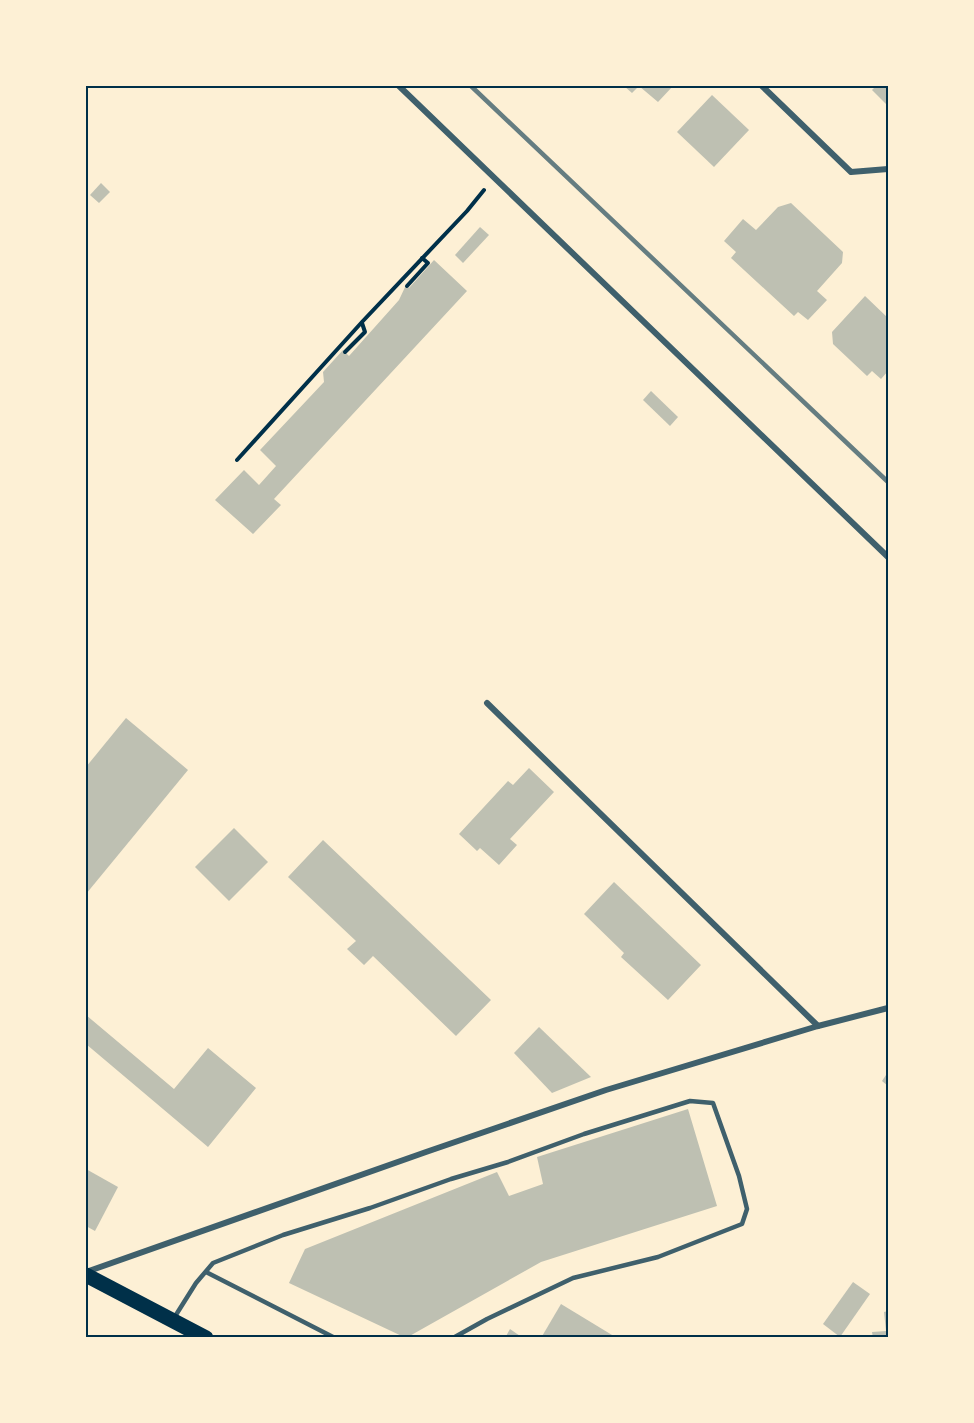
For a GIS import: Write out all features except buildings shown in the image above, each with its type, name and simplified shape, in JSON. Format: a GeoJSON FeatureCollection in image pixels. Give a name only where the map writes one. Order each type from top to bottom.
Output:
{"type":"FeatureCollection","features":[{"type":"Feature","properties":{"kind":"main road"},"geometry":{"type":"LineString","coordinates":[[86,1274],[206,1338]]}},
{"type":"Feature","properties":{"kind":"street"},"geometry":{"type":"LineString","coordinates":[[399,86],[888,557]]}},
{"type":"Feature","properties":{"kind":"street"},"geometry":{"type":"LineString","coordinates":[[762,86],[851,171],[888,169]]}},
{"type":"Feature","properties":{"kind":"street"},"geometry":{"type":"LineString","coordinates":[[487,702],[818,1026]]}},
{"type":"Feature","properties":{"kind":"street"},"geometry":{"type":"LineString","coordinates":[[86,1274],[606,1090],[818,1026],[888,1008]]}},
{"type":"Feature","properties":{"kind":"lane"},"geometry":{"type":"LineString","coordinates":[[173,1320],[196,1283],[213,1263],[283,1235],[508,1162],[584,1134],[690,1101],[713,1103],[742,1187],[747,1209],[742,1224],[658,1257],[573,1278],[453,1338]]}},
{"type":"Feature","properties":{"kind":"lane"},"geometry":{"type":"LineString","coordinates":[[206,1272],[335,1338]]}},
{"type":"Feature","properties":{"kind":"path"},"geometry":{"type":"LineString","coordinates":[[237,460],[362,322],[467,211],[494,178]]}},
{"type":"Feature","properties":{"kind":"path"},"geometry":{"type":"LineString","coordinates":[[407,286],[428,263],[422,258]]}},
{"type":"Feature","properties":{"kind":"path"},"geometry":{"type":"LineString","coordinates":[[345,352],[365,332],[362,322]]}},
{"type":"Feature","properties":{"kind":"railway"},"geometry":{"type":"LineString","coordinates":[[471,86],[888,482]]}}]}
